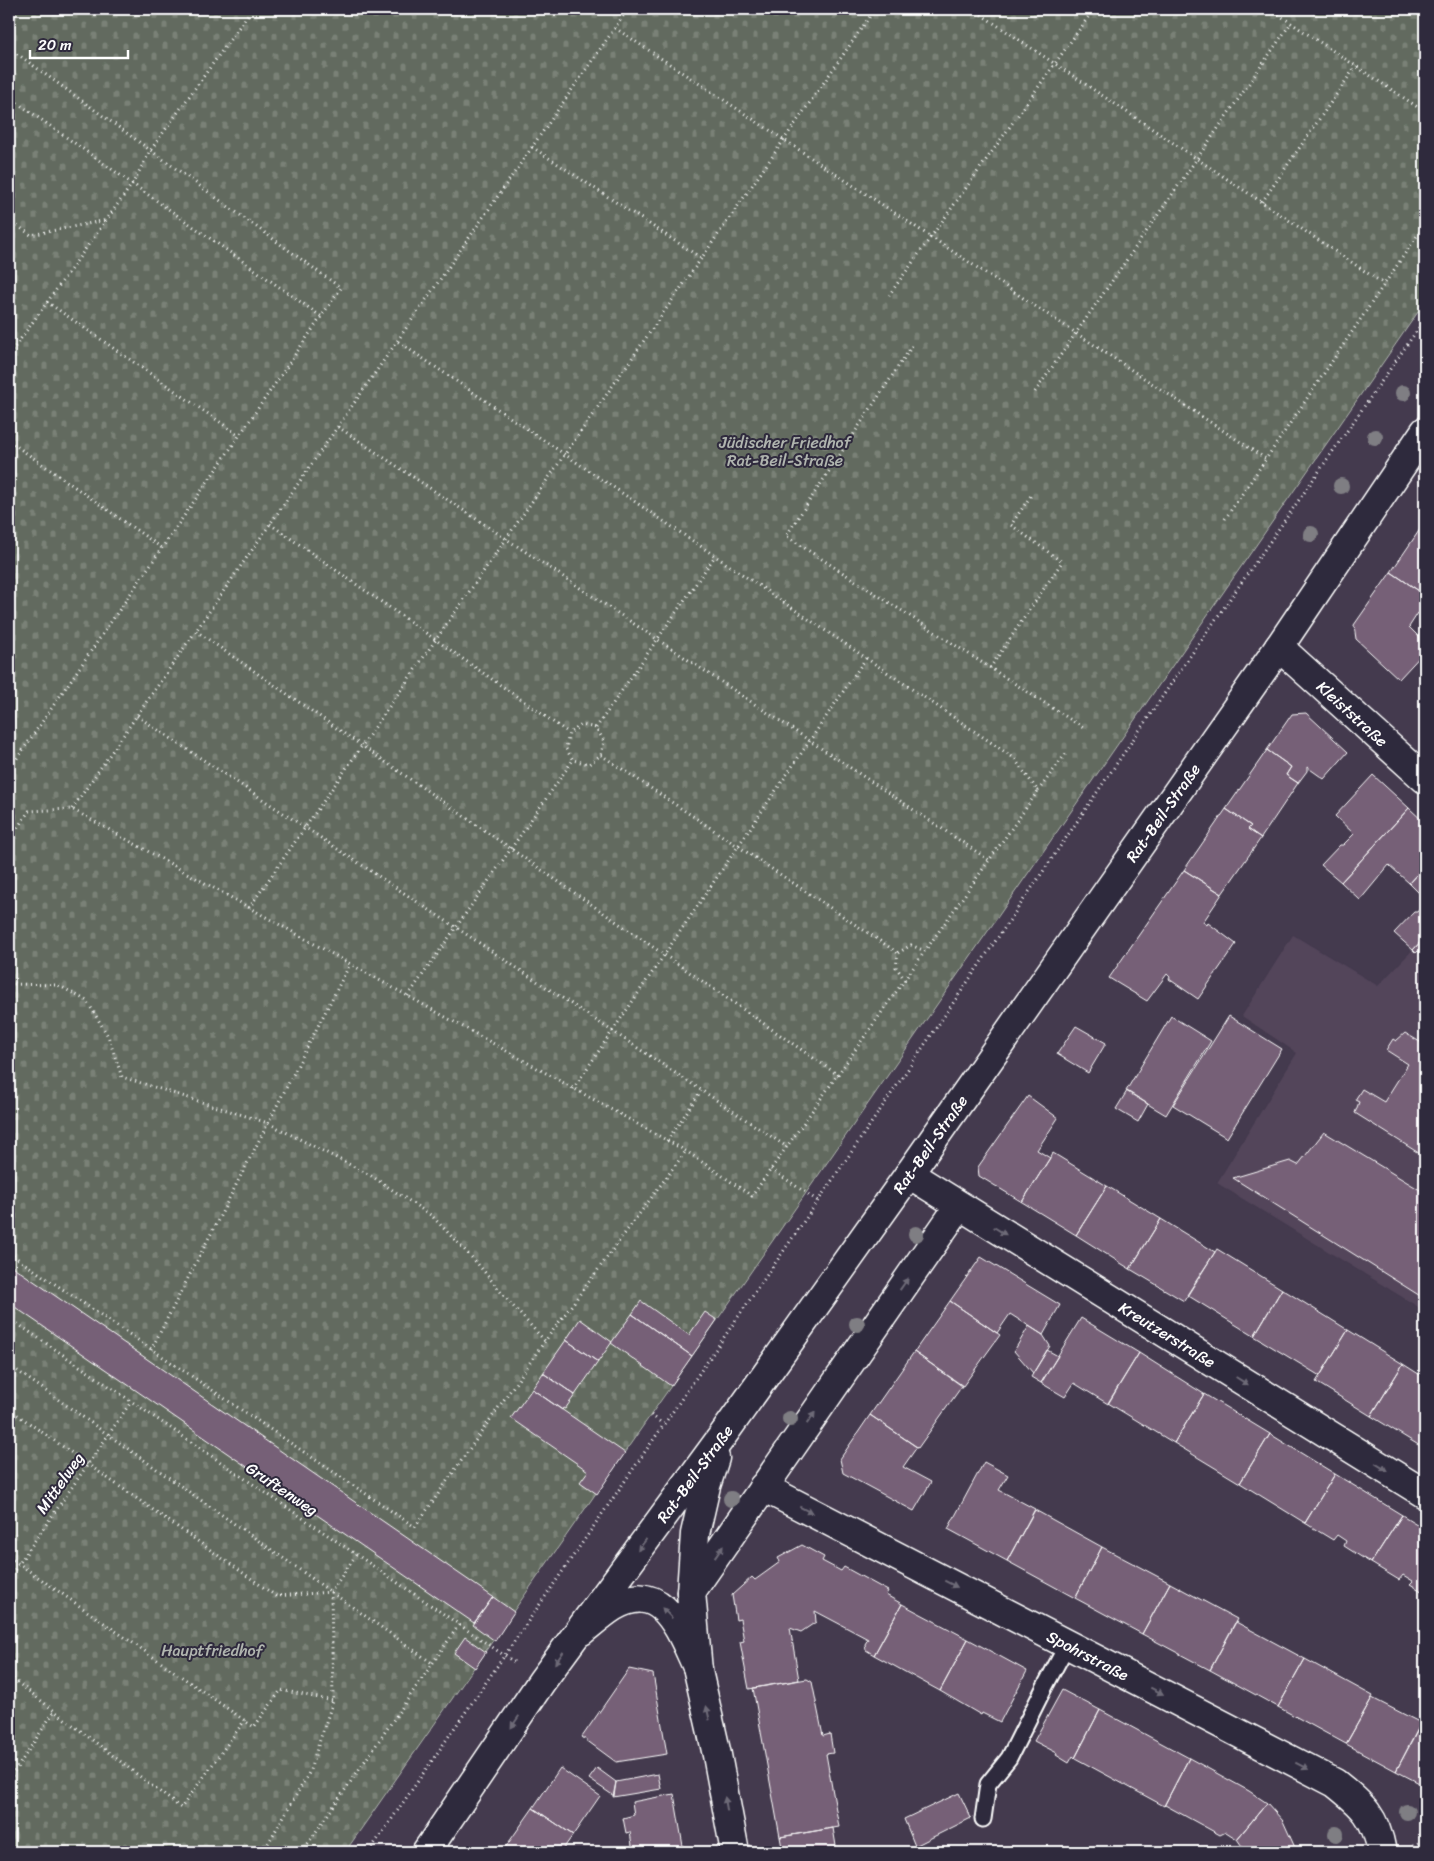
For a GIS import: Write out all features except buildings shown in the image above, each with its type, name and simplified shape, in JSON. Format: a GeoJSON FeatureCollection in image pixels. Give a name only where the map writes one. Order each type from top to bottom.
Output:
{"type":"FeatureCollection","features":[{"type":"Feature","properties":{"kind":"street","name":"Rat-Beil-Straße"},"geometry":{"type":"LineString","coordinates":[[426,1852],[542,1681],[723,1435],[909,1174],[1279,647],[1425,431]]}},
{"type":"Feature","properties":{"kind":"street","name":"Kleiststraße"},"geometry":{"type":"LineString","coordinates":[[1279,647],[1425,779]]}},
{"type":"Feature","properties":{"kind":"street","name":"Kreutzerstraße"},"geometry":{"type":"LineString","coordinates":[[909,1174],[1425,1494]]}},
{"type":"Feature","properties":{"kind":"street"},"geometry":{"type":"LineString","coordinates":[[691,1592],[958,1206]]}},
{"type":"Feature","properties":{"kind":"street"},"geometry":{"type":"LineString","coordinates":[[723,1435],[706,1486],[697,1526],[691,1592],[698,1671],[717,1755],[735,1852]]}},
{"type":"Feature","properties":{"kind":"street","name":"Spohrstraße"},"geometry":{"type":"LineString","coordinates":[[763,1487],[1336,1783],[1371,1816],[1380,1838],[1382,1852]]}},
{"type":"Feature","properties":{"kind":"street"},"geometry":{"type":"LineString","coordinates":[[576,1635],[614,1607],[634,1598],[656,1602],[671,1615],[698,1671]]}},
{"type":"Feature","properties":{"kind":"lane"},"geometry":{"type":"LineString","coordinates":[[983,1819],[988,1784],[1009,1758],[1067,1645]]}},
{"type":"Feature","properties":{"kind":"path"},"geometry":{"type":"LineString","coordinates":[[9,355],[133,183],[150,151],[252,9]]}},
{"type":"Feature","properties":{"kind":"path"},"geometry":{"type":"LineString","coordinates":[[72,809],[628,9]]}},
{"type":"Feature","properties":{"kind":"path"},"geometry":{"type":"LineString","coordinates":[[249,908],[875,9]]}},
{"type":"Feature","properties":{"kind":"path"},"geometry":{"type":"LineString","coordinates":[[973,9],[1384,284]]}},
{"type":"Feature","properties":{"kind":"path"},"geometry":{"type":"LineString","coordinates":[[889,295],[1094,9]]}},
{"type":"Feature","properties":{"kind":"path"},"geometry":{"type":"LineString","coordinates":[[1270,9],[1425,112]]}},
{"type":"Feature","properties":{"kind":"path"},"geometry":{"type":"LineString","coordinates":[[1034,392],[1291,23]]}},
{"type":"Feature","properties":{"kind":"path"},"geometry":{"type":"LineString","coordinates":[[615,28],[1266,459]]}},
{"type":"Feature","properties":{"kind":"path"},"geometry":{"type":"LineString","coordinates":[[9,48],[341,288],[9,770]]}},
{"type":"Feature","properties":{"kind":"path"},"geometry":{"type":"LineString","coordinates":[[1262,202],[1356,66]]}},
{"type":"Feature","properties":{"kind":"path"},"geometry":{"type":"LineString","coordinates":[[9,97],[322,317]]}},
{"type":"Feature","properties":{"kind":"path"},"geometry":{"type":"LineString","coordinates":[[532,146],[701,258]]}},
{"type":"Feature","properties":{"kind":"path"},"geometry":{"type":"LineString","coordinates":[[9,220],[31,235],[107,220]]}},
{"type":"Feature","properties":{"kind":"path"},"geometry":{"type":"LineString","coordinates":[[1225,519],[1425,224]]}},
{"type":"Feature","properties":{"kind":"path"},"geometry":{"type":"LineString","coordinates":[[47,302],[240,436]]}},
{"type":"Feature","properties":{"kind":"path"},"geometry":{"type":"LineString","coordinates":[[369,1852],[506,1656],[1184,665],[1425,319]]}},
{"type":"Feature","properties":{"kind":"path"},"geometry":{"type":"LineString","coordinates":[[397,341],[1014,758],[1038,791]]}},
{"type":"Feature","properties":{"kind":"path"},"geometry":{"type":"LineString","coordinates":[[912,346],[786,536],[1085,729]]}},
{"type":"Feature","properties":{"kind":"path"},"geometry":{"type":"LineString","coordinates":[[338,427],[989,860]]}},
{"type":"Feature","properties":{"kind":"path"},"geometry":{"type":"LineString","coordinates":[[9,441],[162,548]]}},
{"type":"Feature","properties":{"kind":"path"},"geometry":{"type":"LineString","coordinates":[[990,668],[1062,562],[1011,525],[1032,494]]}},
{"type":"Feature","properties":{"kind":"path"},"geometry":{"type":"LineString","coordinates":[[270,524],[569,733]]}},
{"type":"Feature","properties":{"kind":"path"},"geometry":{"type":"LineString","coordinates":[[596,728],[715,556]]}},
{"type":"Feature","properties":{"kind":"path"},"geometry":{"type":"LineString","coordinates":[[196,631],[838,1075]]}},
{"type":"Feature","properties":{"kind":"path"},"geometry":{"type":"LineString","coordinates":[[574,1089],[866,658]]}},
{"type":"Feature","properties":{"kind":"path"},"geometry":{"type":"LineString","coordinates":[[137,716],[787,1147]]}},
{"type":"Feature","properties":{"kind":"path"},"geometry":{"type":"LineString","coordinates":[[582,725],[596,728],[604,741],[601,755],[589,764],[573,760],[566,749],[569,733],[582,725]]}},
{"type":"Feature","properties":{"kind":"path"},"geometry":{"type":"LineString","coordinates":[[9,840],[29,811],[72,809],[686,1151],[752,1196],[1067,752]]}},
{"type":"Feature","properties":{"kind":"path"},"geometry":{"type":"LineString","coordinates":[[601,755],[898,953]]}},
{"type":"Feature","properties":{"kind":"path"},"geometry":{"type":"LineString","coordinates":[[408,996],[573,760]]}},
{"type":"Feature","properties":{"kind":"path"},"geometry":{"type":"LineString","coordinates":[[898,953],[911,945],[925,951]]}},
{"type":"Feature","properties":{"kind":"path"},"geometry":{"type":"LineString","coordinates":[[898,953],[896,967],[905,980]]}},
{"type":"Feature","properties":{"kind":"path"},"geometry":{"type":"LineString","coordinates":[[151,1350],[350,964]]}},
{"type":"Feature","properties":{"kind":"path"},"geometry":{"type":"LineString","coordinates":[[9,984],[58,984],[87,1001],[108,1036],[122,1077],[268,1124],[370,1175],[432,1216],[477,1263],[545,1342]]}},
{"type":"Feature","properties":{"kind":"path"},"geometry":{"type":"LineString","coordinates":[[667,1141],[701,1091]]}},
{"type":"Feature","properties":{"kind":"path"},"geometry":{"type":"LineString","coordinates":[[9,1254],[415,1527],[545,1342],[686,1151]]}},
{"type":"Feature","properties":{"kind":"path"},"geometry":{"type":"LineString","coordinates":[[772,1169],[818,1201]]}},
{"type":"Feature","properties":{"kind":"path","name":"Gruftenweg"},"geometry":{"type":"LineString","coordinates":[[9,1318],[542,1681]]}},
{"type":"Feature","properties":{"kind":"path"},"geometry":{"type":"LineString","coordinates":[[9,1365],[432,1663]]}},
{"type":"Feature","properties":{"kind":"path","name":"Mittelweg"},"geometry":{"type":"LineString","coordinates":[[9,1578],[131,1402]]}},
{"type":"Feature","properties":{"kind":"path"},"geometry":{"type":"LineString","coordinates":[[9,1409],[276,1596],[332,1592]]}},
{"type":"Feature","properties":{"kind":"path"},"geometry":{"type":"LineString","coordinates":[[651,1415],[663,1424]]}},
{"type":"Feature","properties":{"kind":"path"},"geometry":{"type":"LineString","coordinates":[[263,1852],[309,1773],[333,1700],[332,1592],[356,1555]]}},
{"type":"Feature","properties":{"kind":"path"},"geometry":{"type":"LineString","coordinates":[[9,1557],[254,1726],[281,1690],[333,1700]]}},
{"type":"Feature","properties":{"kind":"path"},"geometry":{"type":"LineString","coordinates":[[302,1852],[459,1625]]}},
{"type":"Feature","properties":{"kind":"path"},"geometry":{"type":"LineString","coordinates":[[9,1676],[181,1808],[245,1720]]}},
{"type":"Feature","properties":{"kind":"path"},"geometry":{"type":"LineString","coordinates":[[9,1780],[55,1710]]}},
{"type":"Feature","properties":{"kind":"shaded area"},"geometry":{"type":"Polygon","coordinates":[[[1293,935],[1378,986],[1425,937],[1425,1311],[1217,1183],[1297,1053],[1242,1016],[1293,935]]]}},
{"type":"Feature","properties":{"kind":"green space","name":"Jüdischer Friedhof Rat-Beil-Straße"},"geometry":{"type":"Polygon","coordinates":[[[9,9],[1425,9],[1425,302],[345,1852],[9,1852],[9,9]]]}},
{"type":"Feature","properties":{"kind":"park label","name":"Hauptfriedhof"},"geometry":{"type":"Point","coordinates":[212,1650]}}]}
